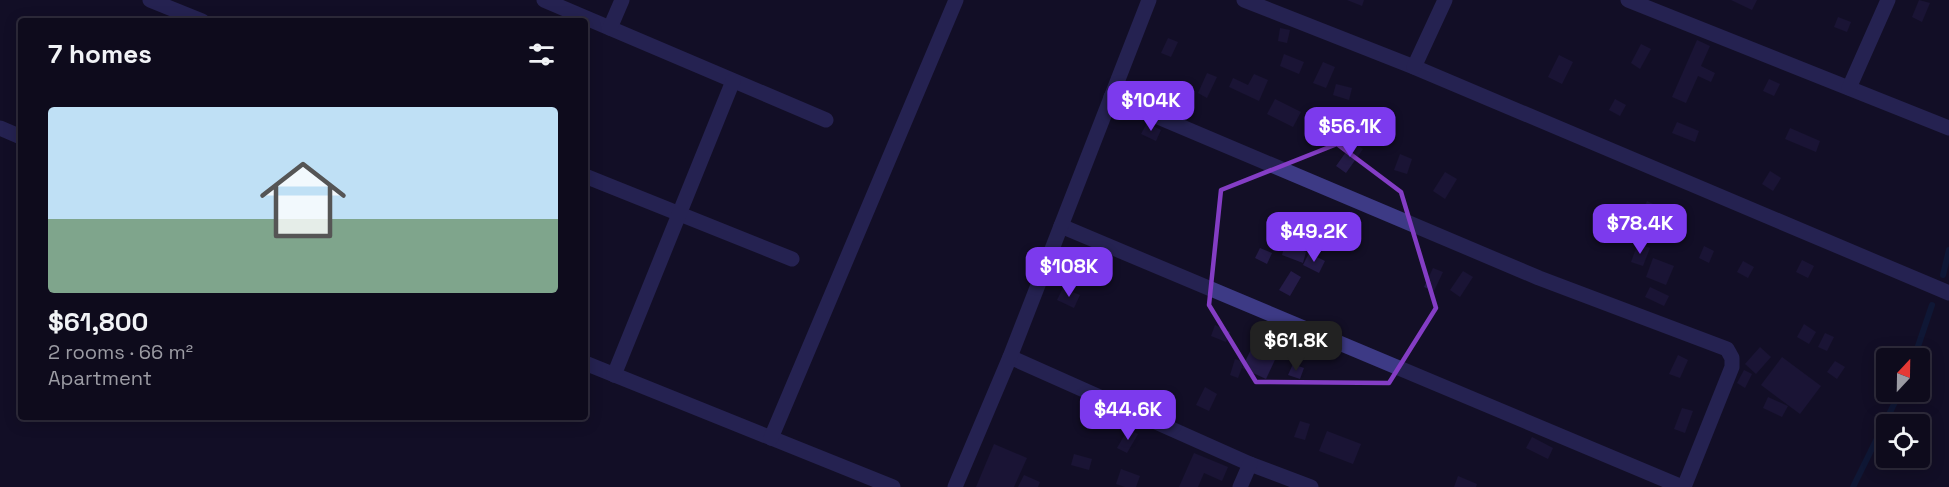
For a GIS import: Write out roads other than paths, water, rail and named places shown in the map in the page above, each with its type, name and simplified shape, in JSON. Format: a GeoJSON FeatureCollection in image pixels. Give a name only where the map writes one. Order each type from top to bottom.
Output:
{"type":"FeatureCollection","features":[{"type":"Feature","properties":{"kind":"street"},"geometry":{"type":"LineString","coordinates":[[150,0],[192,18]]}},
{"type":"Feature","properties":{"kind":"street"},"geometry":{"type":"LineString","coordinates":[[543,0],[586,18]]}},
{"type":"Feature","properties":{"kind":"street"},"geometry":{"type":"LineString","coordinates":[[610,28],[622,0]]}},
{"type":"Feature","properties":{"kind":"street"},"geometry":{"type":"LineString","coordinates":[[771,438],[956,0]]}},
{"type":"Feature","properties":{"kind":"street"},"geometry":{"type":"LineString","coordinates":[[955,487],[1010,357],[1149,0]]}},
{"type":"Feature","properties":{"kind":"street"},"geometry":{"type":"LineString","coordinates":[[1244,0],[1414,67],[1949,293]]}},
{"type":"Feature","properties":{"kind":"street"},"geometry":{"type":"LineString","coordinates":[[1414,67],[1445,0]]}},
{"type":"Feature","properties":{"kind":"street"},"geometry":{"type":"LineString","coordinates":[[1628,0],[1949,128]]}},
{"type":"Feature","properties":{"kind":"street"},"geometry":{"type":"LineString","coordinates":[[1849,88],[1888,0]]}},
{"type":"Feature","properties":{"kind":"street"},"geometry":{"type":"LineString","coordinates":[[588,19],[826,120]]}},
{"type":"Feature","properties":{"kind":"street"},"geometry":{"type":"LineString","coordinates":[[614,375],[733,81]]}},
{"type":"Feature","properties":{"kind":"street"},"geometry":{"type":"LineString","coordinates":[[1061,226],[1683,487],[1732,367],[1732,358],[1727,349],[1539,278],[1112,97]]}},
{"type":"Feature","properties":{"kind":"street"},"geometry":{"type":"LineString","coordinates":[[0,128],[18,136]]}},
{"type":"Feature","properties":{"kind":"street"},"geometry":{"type":"LineString","coordinates":[[588,177],[792,259]]}},
{"type":"Feature","properties":{"kind":"street"},"geometry":{"type":"LineString","coordinates":[[1010,357],[1250,464],[1311,487]]}},
{"type":"Feature","properties":{"kind":"street"},"geometry":{"type":"LineString","coordinates":[[588,364],[893,487]]}},
{"type":"Feature","properties":{"kind":"street"},"geometry":{"type":"LineString","coordinates":[[1240,487],[1250,464]]}},
{"type":"Feature","properties":{"kind":"waterway"},"geometry":{"type":"LineString","coordinates":[[1943,275],[1949,250]]}},
{"type":"Feature","properties":{"kind":"waterway"},"geometry":{"type":"LineString","coordinates":[[1917,348],[1932,305]]}},
{"type":"Feature","properties":{"kind":"waterway"},"geometry":{"type":"LineString","coordinates":[[1853,487],[1895,402]]}}]}
